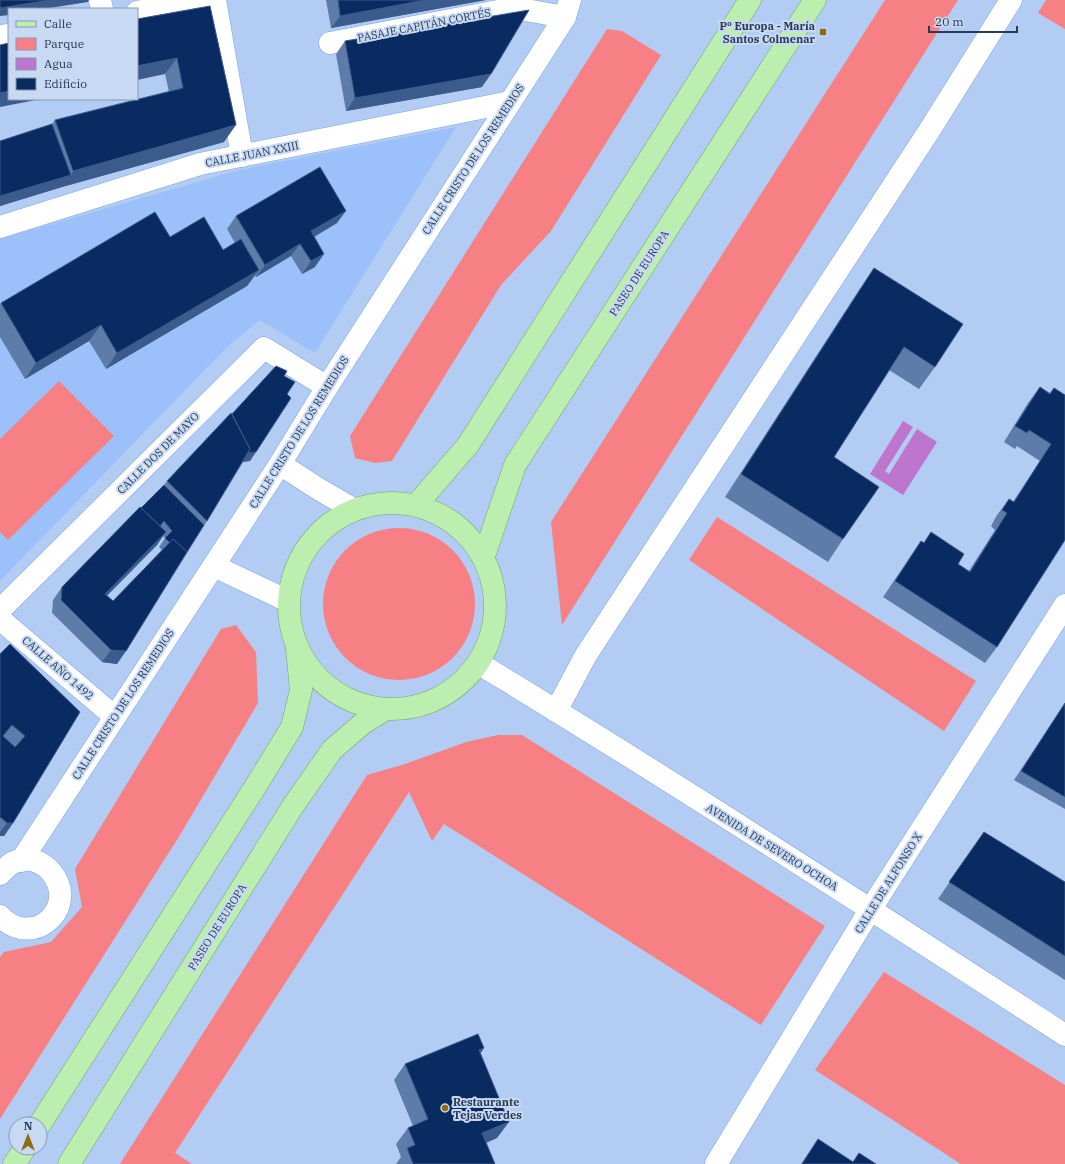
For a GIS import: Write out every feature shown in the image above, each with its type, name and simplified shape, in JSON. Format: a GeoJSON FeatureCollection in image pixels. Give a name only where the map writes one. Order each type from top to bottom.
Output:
{"type":"FeatureCollection","features":[{"type":"Feature","properties":{"kind":"main road"},"geometry":{"type":"LineString","coordinates":[[417,504],[468,445],[750,0]]}},
{"type":"Feature","properties":{"kind":"main road","name":"PASEO DE EUROPA"},"geometry":{"type":"LineString","coordinates":[[484,556],[515,465],[815,0]]}},
{"type":"Feature","properties":{"kind":"main road"},"geometry":{"type":"LineString","coordinates":[[45,1116],[292,727],[301,690],[297,648],[289,624],[288,601],[295,567],[307,545],[352,509],[417,504],[447,517],[484,556],[495,594],[495,622],[487,647],[478,663],[459,684],[429,702],[414,706],[386,709],[361,704],[335,692],[318,678],[297,648]]}},
{"type":"Feature","properties":{"kind":"main road","name":"PASEO DE EUROPA"},"geometry":{"type":"LineString","coordinates":[[69,1164],[297,800],[332,750],[362,724],[386,709]]}},
{"type":"Feature","properties":{"kind":"street"},"geometry":{"type":"LineString","coordinates":[[138,12],[199,0]]}},
{"type":"Feature","properties":{"kind":"street"},"geometry":{"type":"LineString","coordinates":[[215,0],[242,156]]}},
{"type":"Feature","properties":{"kind":"street"},"geometry":{"type":"LineString","coordinates":[[556,711],[586,655],[929,131],[1011,0]]}},
{"type":"Feature","properties":{"kind":"street","name":"PASAJE CAPITÁN CORTÉS"},"geometry":{"type":"LineString","coordinates":[[330,43],[514,8],[568,9]]}},
{"type":"Feature","properties":{"kind":"street","name":"CALLE CRISTO DE LOS REMEDIOS"},"geometry":{"type":"LineString","coordinates":[[21,861],[280,464],[327,387],[568,9]]}},
{"type":"Feature","properties":{"kind":"street","name":"CALLE JUAN XXIII"},"geometry":{"type":"LineString","coordinates":[[0,227],[200,164],[510,102]]}},
{"type":"Feature","properties":{"kind":"street","name":"CALLE DOS DE MAYO"},"geometry":{"type":"LineString","coordinates":[[0,610],[264,348],[327,387]]}},
{"type":"Feature","properties":{"kind":"street"},"geometry":{"type":"LineString","coordinates":[[280,464],[352,509]]}},
{"type":"Feature","properties":{"kind":"street"},"geometry":{"type":"LineString","coordinates":[[214,566],[288,601]]}},
{"type":"Feature","properties":{"kind":"street","name":"CALLE DE ALFONSO X"},"geometry":{"type":"LineString","coordinates":[[716,1164],[870,910],[1065,604]]}},
{"type":"Feature","properties":{"kind":"street","name":"CALLE AÑO 1492"},"geometry":{"type":"LineString","coordinates":[[0,619],[115,717]]}},
{"type":"Feature","properties":{"kind":"street","name":"AVENIDA DE SEVERO OCHOA"},"geometry":{"type":"LineString","coordinates":[[478,663],[556,711],[1065,1035]]}},
{"type":"Feature","properties":{"kind":"street"},"geometry":{"type":"LineString","coordinates":[[0,874],[10,865],[21,861],[30,860],[41,864],[51,871],[58,880],[60,890],[60,903],[55,913],[47,922],[36,928],[18,928],[7,923],[0,916]]}},
{"type":"Feature","properties":{"kind":"shaded area"},"geometry":{"type":"Polygon","coordinates":[[[456,127],[315,353],[260,320],[229,345],[0,581],[0,239],[239,170],[456,127]]]}},
{"type":"Feature","properties":{"kind":"green space"},"geometry":{"type":"Polygon","coordinates":[[[885,0],[958,0],[562,625],[551,522],[885,0]]]}},
{"type":"Feature","properties":{"kind":"green space"},"geometry":{"type":"Polygon","coordinates":[[[1046,0],[1065,0],[1065,29],[1038,13],[1046,0]]]}},
{"type":"Feature","properties":{"kind":"green space"},"geometry":{"type":"Polygon","coordinates":[[[607,29],[622,31],[661,55],[551,231],[501,285],[392,461],[375,463],[355,458],[350,436],[607,29]]]}},
{"type":"Feature","properties":{"kind":"green space"},"geometry":{"type":"Polygon","coordinates":[[[59,381],[114,436],[8,540],[0,532],[0,439],[59,381]]]}},
{"type":"Feature","properties":{"kind":"green space"},"geometry":{"type":"Polygon","coordinates":[[[717,517],[976,681],[944,731],[689,560],[717,517]]]}},
{"type":"Feature","properties":{"kind":"green space"},"geometry":{"type":"Polygon","coordinates":[[[399,528],[421,531],[435,537],[453,550],[466,568],[472,582],[475,604],[472,626],[466,640],[453,658],[435,671],[421,677],[399,680],[377,677],[363,671],[345,658],[332,640],[326,626],[323,604],[326,582],[332,568],[345,550],[363,537],[377,531],[399,528]]]}},
{"type":"Feature","properties":{"kind":"green space"},"geometry":{"type":"Polygon","coordinates":[[[236,625],[256,652],[258,703],[180,835],[0,1119],[0,957],[4,952],[51,942],[82,907],[75,869],[221,629],[236,625]]]}},
{"type":"Feature","properties":{"kind":"green space"},"geometry":{"type":"Polygon","coordinates":[[[498,735],[522,735],[825,926],[761,1025],[444,824],[432,841],[409,792],[175,1153],[192,1164],[120,1164],[367,775],[405,764],[466,742],[498,735]]]}},
{"type":"Feature","properties":{"kind":"green space"},"geometry":{"type":"Polygon","coordinates":[[[884,972],[1065,1085],[1065,1164],[961,1164],[815,1070],[884,972]]]}},
{"type":"Feature","properties":{"kind":"water"},"geometry":{"type":"Polygon","coordinates":[[[903,421],[913,427],[885,471],[889,474],[917,429],[937,442],[903,495],[870,474],[903,421]]]}},
{"type":"Feature","properties":{"kind":"building"},"geometry":{"type":"Polygon","coordinates":[[[0,0],[51,0],[0,8],[0,0]]]}},
{"type":"Feature","properties":{"kind":"building"},"geometry":{"type":"Polygon","coordinates":[[[338,0],[425,0],[340,16],[338,0]]]}},
{"type":"Feature","properties":{"kind":"building"},"geometry":{"type":"Polygon","coordinates":[[[210,6],[236,125],[73,171],[55,120],[183,88],[177,58],[138,66],[138,19],[210,6]]]}},
{"type":"Feature","properties":{"kind":"building"},"geometry":{"type":"Polygon","coordinates":[[[529,10],[491,74],[355,98],[345,41],[529,10]]]}},
{"type":"Feature","properties":{"kind":"building"},"geometry":{"type":"Polygon","coordinates":[[[8,43],[8,91],[0,93],[0,45],[8,43]]]}},
{"type":"Feature","properties":{"kind":"building"},"geometry":{"type":"Polygon","coordinates":[[[52,124],[71,175],[0,196],[0,141],[52,124]]]}},
{"type":"Feature","properties":{"kind":"building"},"geometry":{"type":"Polygon","coordinates":[[[320,167],[346,211],[311,231],[324,254],[311,261],[300,244],[265,265],[236,216],[320,167]]]}},
{"type":"Feature","properties":{"kind":"building"},"geometry":{"type":"Polygon","coordinates":[[[155,212],[170,237],[204,217],[223,250],[241,239],[259,270],[117,353],[101,325],[36,363],[1,303],[155,212]]]}},
{"type":"Feature","properties":{"kind":"building"},"geometry":{"type":"Polygon","coordinates":[[[874,268],[963,324],[935,367],[904,347],[834,457],[879,487],[843,539],[741,474],[874,268]]]}},
{"type":"Feature","properties":{"kind":"building"},"geometry":{"type":"Polygon","coordinates":[[[276,366],[287,371],[284,376],[295,382],[287,394],[291,398],[256,452],[248,453],[250,449],[232,414],[276,366]]]}},
{"type":"Feature","properties":{"kind":"building"},"geometry":{"type":"Polygon","coordinates":[[[1040,387],[1050,394],[1054,388],[1065,395],[1065,540],[997,647],[895,581],[921,541],[924,543],[931,532],[964,554],[958,564],[970,572],[1007,513],[1002,510],[1009,499],[1014,502],[1051,444],[1029,430],[1027,433],[1015,426],[1040,387]]]}},
{"type":"Feature","properties":{"kind":"building"},"geometry":{"type":"Polygon","coordinates":[[[231,413],[250,449],[207,521],[167,481],[231,413]]]}},
{"type":"Feature","properties":{"kind":"building"},"geometry":{"type":"Polygon","coordinates":[[[164,485],[204,525],[187,552],[173,539],[170,543],[165,538],[172,531],[164,521],[160,526],[141,508],[164,485]]]}},
{"type":"Feature","properties":{"kind":"building"},"geometry":{"type":"Polygon","coordinates":[[[140,507],[166,532],[105,594],[113,601],[173,539],[187,552],[126,651],[111,650],[61,600],[62,587],[140,507]]]}},
{"type":"Feature","properties":{"kind":"building"},"geometry":{"type":"Polygon","coordinates":[[[10,644],[80,712],[13,823],[7,823],[0,817],[0,654],[10,644]],[[12,725],[3,736],[15,747],[25,736],[12,725]]]}},
{"type":"Feature","properties":{"kind":"building"},"geometry":{"type":"Polygon","coordinates":[[[1065,703],[1065,797],[1021,771],[1065,703]]]}},
{"type":"Feature","properties":{"kind":"building"},"geometry":{"type":"Polygon","coordinates":[[[984,832],[1065,882],[1065,956],[949,882],[984,832]]]}},
{"type":"Feature","properties":{"kind":"building","name":"Restaurante Tejas Verdes"},"geometry":{"type":"Polygon","coordinates":[[[478,1034],[484,1048],[479,1050],[509,1122],[482,1133],[495,1164],[413,1164],[407,1148],[415,1145],[408,1128],[428,1119],[405,1064],[478,1034]]]}},
{"type":"Feature","properties":{"kind":"building"},"geometry":{"type":"Polygon","coordinates":[[[818,1139],[853,1162],[859,1153],[876,1164],[802,1164],[818,1139]]]}},
{"type":"Feature","properties":{"kind":"place","name":"Pº Europa - María Santos Colmenar"},"geometry":{"type":"Point","coordinates":[823,32]}},
{"type":"Feature","properties":{"kind":"place","name":"Restaurante Tejas Verdes"},"geometry":{"type":"Point","coordinates":[445,1108]}}]}
